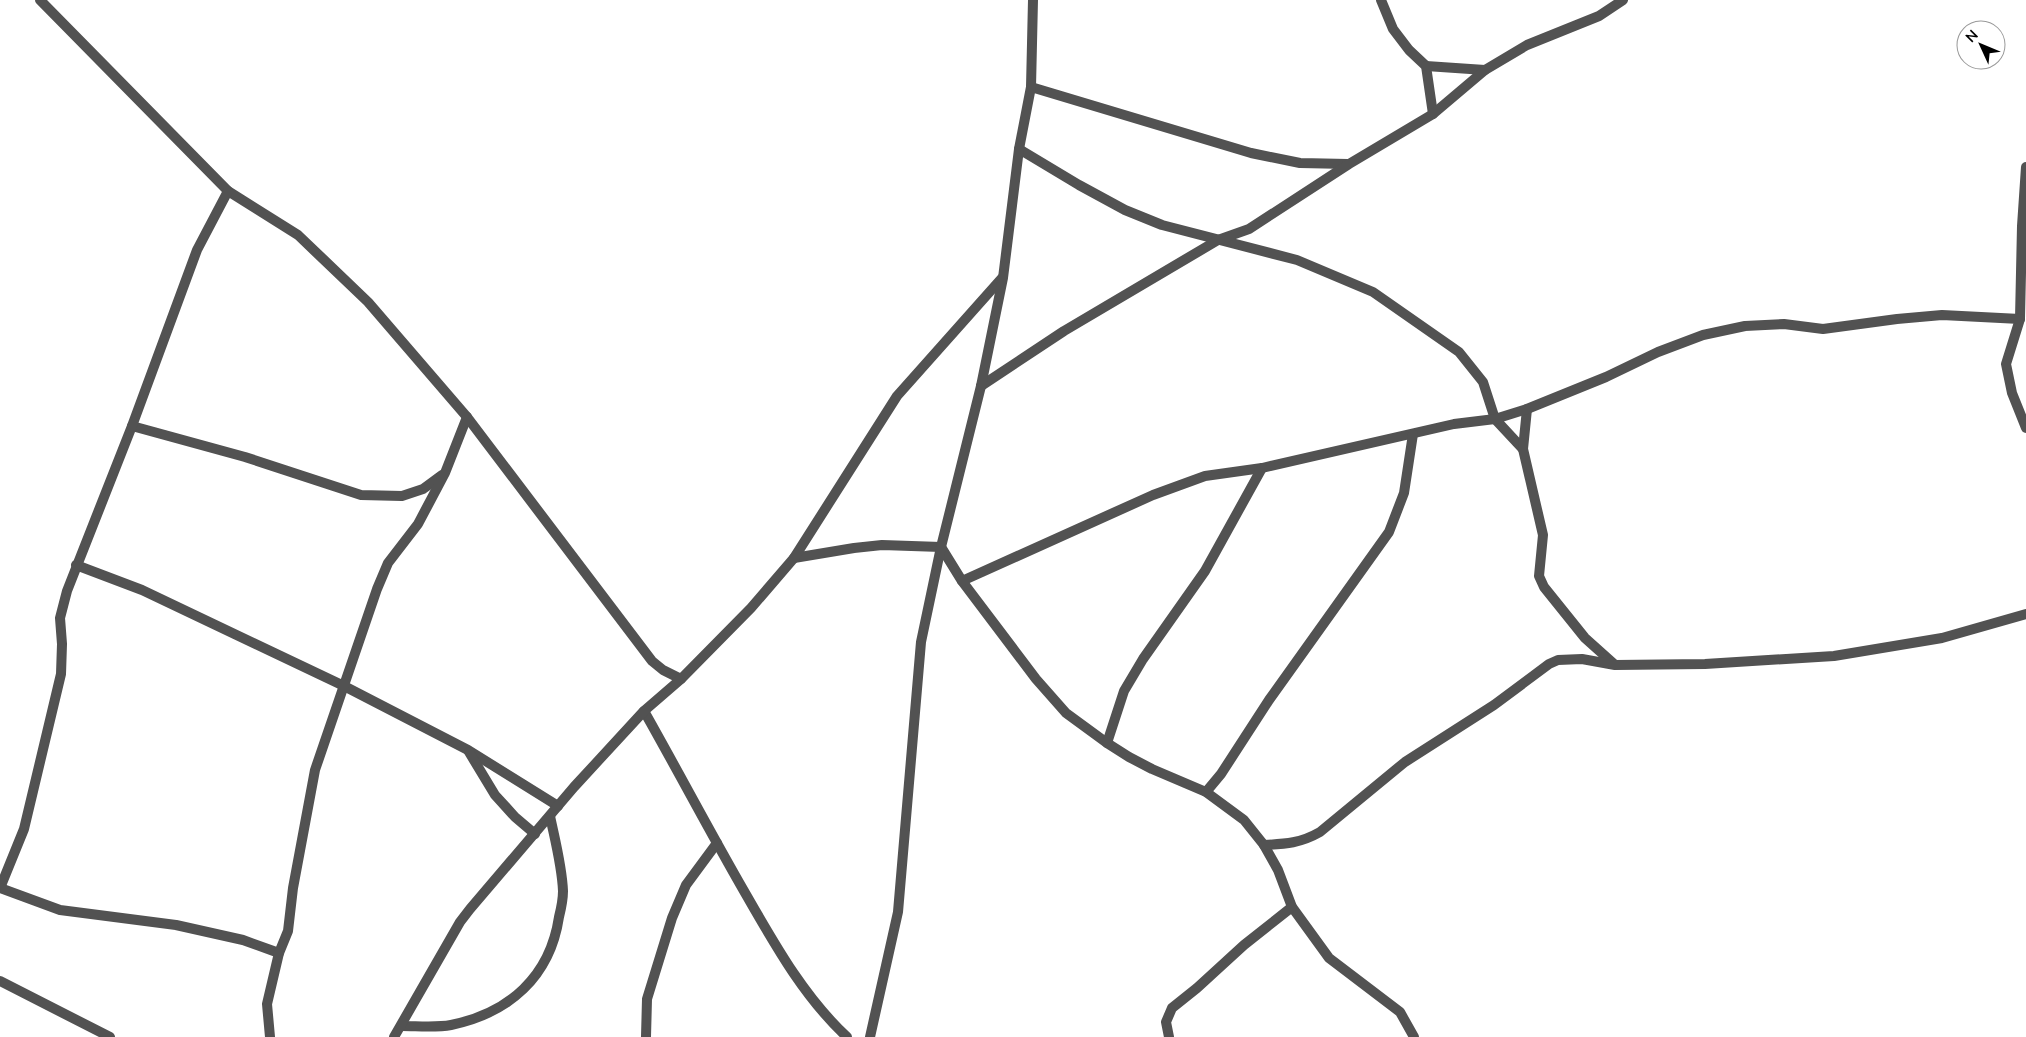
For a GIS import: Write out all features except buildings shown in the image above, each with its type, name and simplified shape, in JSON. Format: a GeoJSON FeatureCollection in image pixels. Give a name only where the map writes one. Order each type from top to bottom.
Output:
{"type":"FeatureCollection","features":[{"type":"Feature","properties":{"kind":"street"},"geometry":{"type":"LineString","coordinates":[[40,0],[228,190],[298,235],[368,302],[467,417],[652,661],[663,670],[681,679]]}},
{"type":"Feature","properties":{"kind":"street"},"geometry":{"type":"LineString","coordinates":[[870,1037],[898,912],[921,642],[940,547],[981,386],[1003,278],[1019,149],[1031,88],[1033,0]]}},
{"type":"Feature","properties":{"kind":"street"},"geometry":{"type":"LineString","coordinates":[[1381,0],[1393,29],[1409,50],[1426,66],[1433,114]]}},
{"type":"Feature","properties":{"kind":"street"},"geometry":{"type":"LineString","coordinates":[[981,386],[1064,331],[1218,240],[1249,229],[1349,164],[1433,114],[1485,70],[1527,45],[1598,16],[1623,0]]}},
{"type":"Feature","properties":{"kind":"street"},"geometry":{"type":"LineString","coordinates":[[1426,66],[1485,70]]}},
{"type":"Feature","properties":{"kind":"street"},"geometry":{"type":"LineString","coordinates":[[1031,88],[1251,153],[1300,163],[1349,164]]}},
{"type":"Feature","properties":{"kind":"street"},"geometry":{"type":"LineString","coordinates":[[1019,149],[1078,185],[1125,210],[1162,225],[1297,260],[1373,292],[1459,352],[1483,382],[1495,419],[1523,450]]}},
{"type":"Feature","properties":{"kind":"street"},"geometry":{"type":"LineString","coordinates":[[2026,167],[2020,319],[2006,364],[2012,393],[2026,428]]}},
{"type":"Feature","properties":{"kind":"street"},"geometry":{"type":"LineString","coordinates":[[228,190],[197,250],[132,426],[76,565],[60,618],[62,644],[61,674],[24,829],[0,888],[60,910],[176,925],[243,940],[279,953]]}},
{"type":"Feature","properties":{"kind":"street"},"geometry":{"type":"LineString","coordinates":[[394,1037],[460,922],[558,806],[644,711],[681,679],[751,608],[794,558],[897,396],[1003,278]]}},
{"type":"Feature","properties":{"kind":"street"},"geometry":{"type":"LineString","coordinates":[[962,581],[1153,495],[1205,476],[1262,468],[1454,424],[1495,419],[1527,409],[1606,377],[1667,348],[1703,335],[1745,326],[1784,324],[1822,329],[1897,318],[1942,315],[2020,319]]}},
{"type":"Feature","properties":{"kind":"street"},"geometry":{"type":"LineString","coordinates":[[1527,409],[1523,450],[1543,535],[1539,576],[1541,582],[1548,594],[1585,638],[1614,665]]}},
{"type":"Feature","properties":{"kind":"street"},"geometry":{"type":"LineString","coordinates":[[270,1037],[267,1004],[279,953],[288,931],[293,888],[315,770],[377,589],[388,563],[418,524],[445,473],[467,417]]}},
{"type":"Feature","properties":{"kind":"street"},"geometry":{"type":"LineString","coordinates":[[132,426],[245,456],[361,495],[402,496],[423,489],[445,473]]}},
{"type":"Feature","properties":{"kind":"street"},"geometry":{"type":"LineString","coordinates":[[1206,792],[1221,774],[1269,700],[1389,532],[1404,493],[1413,434]]}},
{"type":"Feature","properties":{"kind":"street"},"geometry":{"type":"LineString","coordinates":[[1107,743],[1124,691],[1143,659],[1204,571],[1262,468]]}},
{"type":"Feature","properties":{"kind":"street"},"geometry":{"type":"LineString","coordinates":[[794,558],[854,548],[882,546],[940,547]]}},
{"type":"Feature","properties":{"kind":"street"},"geometry":{"type":"LineString","coordinates":[[940,547],[962,581],[1036,678],[1066,713],[1107,743],[1152,769],[1206,792],[1244,820],[1264,845],[1278,870],[1292,907],[1329,958],[1400,1012],[1414,1037]]}},
{"type":"Feature","properties":{"kind":"street"},"geometry":{"type":"LineString","coordinates":[[76,565],[142,590],[344,686],[468,750],[558,806]]}},
{"type":"Feature","properties":{"kind":"street"},"geometry":{"type":"LineString","coordinates":[[1264,845],[1291,844],[1306,840],[1320,832],[1405,762],[1494,705],[1549,664],[1558,660],[1582,659],[1614,665],[1705,664],[1834,656],[1942,638],[2026,614]]}},
{"type":"Feature","properties":{"kind":"street"},"geometry":{"type":"LineString","coordinates":[[644,711],[773,942],[810,998],[847,1037]]}},
{"type":"Feature","properties":{"kind":"street"},"geometry":{"type":"LineString","coordinates":[[468,750],[495,795],[515,817],[535,834]]}},
{"type":"Feature","properties":{"kind":"street"},"geometry":{"type":"LineString","coordinates":[[402,1026],[449,1026],[482,1017],[514,997],[535,979],[548,957],[557,931],[563,892],[559,858],[550,816]]}},
{"type":"Feature","properties":{"kind":"street"},"geometry":{"type":"LineString","coordinates":[[646,1037],[648,999],[672,918],[686,885],[717,843]]}},
{"type":"Feature","properties":{"kind":"street"},"geometry":{"type":"LineString","coordinates":[[1169,1037],[1166,1022],[1172,1008],[1198,988],[1244,945],[1292,907]]}},
{"type":"Feature","properties":{"kind":"street"},"geometry":{"type":"LineString","coordinates":[[0,981],[110,1037]]}}]}
